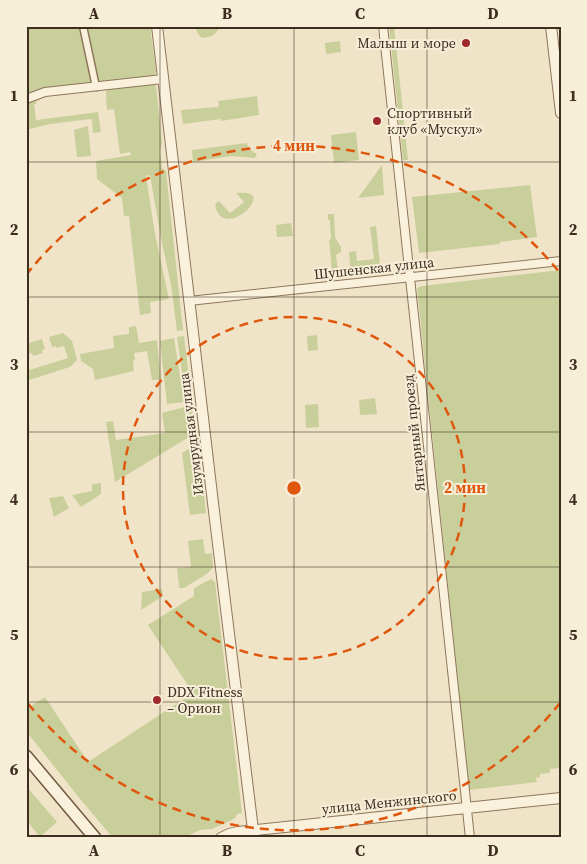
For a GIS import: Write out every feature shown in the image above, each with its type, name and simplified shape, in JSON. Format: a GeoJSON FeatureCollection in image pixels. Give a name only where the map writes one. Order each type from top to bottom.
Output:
{"type":"FeatureCollection","features":[{"type":"Feature","properties":{"kind":"main road"},"geometry":{"type":"LineString","coordinates":[[26,756],[95,838]]}},
{"type":"Feature","properties":{"kind":"street"},"geometry":{"type":"LineString","coordinates":[[83,26],[96,87]]}},
{"type":"Feature","properties":{"kind":"street","name":"Изумрудная улица"},"geometry":{"type":"LineString","coordinates":[[157,26],[253,834]]}},
{"type":"Feature","properties":{"kind":"street","name":"Янтарный проезд"},"geometry":{"type":"LineString","coordinates":[[383,26],[470,838]]}},
{"type":"Feature","properties":{"kind":"street"},"geometry":{"type":"LineString","coordinates":[[552,26],[561,113]]}},
{"type":"Feature","properties":{"kind":"street"},"geometry":{"type":"LineString","coordinates":[[26,99],[45,92],[163,79]]}},
{"type":"Feature","properties":{"kind":"street","name":"Шушенская улица"},"geometry":{"type":"LineString","coordinates":[[189,301],[561,261]]}},
{"type":"Feature","properties":{"kind":"street","name":"улица Менжинского"},"geometry":{"type":"LineString","coordinates":[[221,838],[233,833],[253,834],[561,798]]}},
{"type":"Feature","properties":{"kind":"green space"},"geometry":{"type":"Polygon","coordinates":[[[26,26],[150,26],[155,75],[47,88],[26,94],[26,26]]]}},
{"type":"Feature","properties":{"kind":"green space"},"geometry":{"type":"Polygon","coordinates":[[[219,26],[219,29],[214,35],[205,38],[198,34],[196,29],[219,26]]]}},
{"type":"Feature","properties":{"kind":"green space"},"geometry":{"type":"Polygon","coordinates":[[[389,26],[394,26],[408,160],[403,160],[389,26]]]}},
{"type":"Feature","properties":{"kind":"green space"},"geometry":{"type":"Polygon","coordinates":[[[340,41],[341,52],[326,54],[325,43],[340,41]]]}},
{"type":"Feature","properties":{"kind":"green space"},"geometry":{"type":"Polygon","coordinates":[[[152,84],[156,86],[162,143],[160,150],[162,168],[166,171],[183,330],[177,331],[171,285],[150,175],[146,176],[155,234],[169,299],[150,302],[151,313],[140,315],[129,216],[124,216],[122,198],[97,179],[96,161],[131,155],[130,152],[120,154],[114,109],[107,110],[107,89],[152,84]]]}},
{"type":"Feature","properties":{"kind":"green space"},"geometry":{"type":"Polygon","coordinates":[[[257,96],[259,115],[183,124],[181,110],[218,107],[218,101],[257,96]]]}},
{"type":"Feature","properties":{"kind":"green space"},"geometry":{"type":"Polygon","coordinates":[[[39,99],[34,104],[36,120],[98,112],[101,132],[93,133],[91,119],[50,124],[26,130],[26,103],[39,99]]]}},
{"type":"Feature","properties":{"kind":"green space"},"geometry":{"type":"Polygon","coordinates":[[[88,126],[91,156],[77,157],[74,130],[88,126]]]}},
{"type":"Feature","properties":{"kind":"green space"},"geometry":{"type":"Polygon","coordinates":[[[356,132],[359,160],[334,163],[331,135],[356,132]]]}},
{"type":"Feature","properties":{"kind":"green space"},"geometry":{"type":"Polygon","coordinates":[[[247,143],[249,149],[257,154],[255,158],[231,156],[193,162],[192,150],[247,143]]]}},
{"type":"Feature","properties":{"kind":"green space"},"geometry":{"type":"Polygon","coordinates":[[[382,165],[384,195],[358,198],[382,165]]]}},
{"type":"Feature","properties":{"kind":"green space"},"geometry":{"type":"Polygon","coordinates":[[[530,185],[537,237],[500,242],[500,244],[419,253],[412,197],[530,185]]]}},
{"type":"Feature","properties":{"kind":"green space"},"geometry":{"type":"Polygon","coordinates":[[[236,193],[252,195],[251,205],[239,216],[232,219],[224,218],[218,214],[215,204],[219,201],[230,213],[244,202],[236,193]]]}},
{"type":"Feature","properties":{"kind":"green space"},"geometry":{"type":"Polygon","coordinates":[[[328,214],[334,214],[335,237],[341,247],[341,252],[336,255],[338,271],[332,272],[329,240],[331,239],[330,221],[328,214]]]}},
{"type":"Feature","properties":{"kind":"green space"},"geometry":{"type":"Polygon","coordinates":[[[291,223],[293,236],[277,237],[276,225],[291,223]]]}},
{"type":"Feature","properties":{"kind":"green space"},"geometry":{"type":"Polygon","coordinates":[[[376,226],[381,274],[351,277],[349,252],[356,251],[357,261],[374,259],[370,227],[376,226]]]}},
{"type":"Feature","properties":{"kind":"green space"},"geometry":{"type":"Polygon","coordinates":[[[561,270],[561,768],[550,769],[550,773],[540,774],[540,777],[536,778],[537,782],[469,790],[417,288],[561,270]]]}},
{"type":"Feature","properties":{"kind":"green space"},"geometry":{"type":"Polygon","coordinates":[[[136,326],[139,343],[157,340],[161,380],[152,380],[147,351],[134,353],[134,371],[95,380],[93,369],[81,361],[80,354],[114,348],[113,336],[129,334],[129,327],[136,326]]]}},
{"type":"Feature","properties":{"kind":"green space"},"geometry":{"type":"Polygon","coordinates":[[[63,333],[72,341],[77,360],[70,367],[26,381],[26,371],[68,358],[64,346],[52,347],[49,337],[63,333]]]}},
{"type":"Feature","properties":{"kind":"green space"},"geometry":{"type":"Polygon","coordinates":[[[317,335],[318,350],[308,351],[307,336],[317,335]]]}},
{"type":"Feature","properties":{"kind":"green space"},"geometry":{"type":"Polygon","coordinates":[[[184,336],[192,400],[186,401],[177,337],[184,336]]]}},
{"type":"Feature","properties":{"kind":"green space"},"geometry":{"type":"Polygon","coordinates":[[[174,338],[184,402],[167,404],[160,341],[174,338]]]}},
{"type":"Feature","properties":{"kind":"green space"},"geometry":{"type":"Polygon","coordinates":[[[42,339],[45,349],[42,350],[43,353],[33,356],[32,353],[28,354],[26,344],[42,339]]]}},
{"type":"Feature","properties":{"kind":"green space"},"geometry":{"type":"Polygon","coordinates":[[[375,398],[377,414],[360,415],[359,400],[375,398]]]}},
{"type":"Feature","properties":{"kind":"green space"},"geometry":{"type":"Polygon","coordinates":[[[318,404],[319,427],[306,428],[305,405],[318,404]]]}},
{"type":"Feature","properties":{"kind":"green space"},"geometry":{"type":"Polygon","coordinates":[[[192,405],[194,429],[189,437],[115,482],[106,422],[113,421],[116,440],[165,433],[162,413],[192,405]]]}},
{"type":"Feature","properties":{"kind":"green space"},"geometry":{"type":"Polygon","coordinates":[[[194,446],[199,447],[206,513],[190,515],[182,453],[194,446]]]}},
{"type":"Feature","properties":{"kind":"green space"},"geometry":{"type":"Polygon","coordinates":[[[101,483],[101,494],[81,507],[72,495],[92,491],[92,484],[101,483]]]}},
{"type":"Feature","properties":{"kind":"green space"},"geometry":{"type":"Polygon","coordinates":[[[63,496],[69,508],[54,517],[49,498],[63,496]]]}},
{"type":"Feature","properties":{"kind":"green space"},"geometry":{"type":"Polygon","coordinates":[[[203,539],[205,554],[212,553],[213,568],[184,588],[180,588],[177,568],[191,567],[188,541],[203,539]]]}},
{"type":"Feature","properties":{"kind":"green space"},"geometry":{"type":"Polygon","coordinates":[[[211,579],[215,582],[242,813],[212,829],[200,830],[183,838],[113,838],[26,731],[26,709],[45,697],[88,762],[193,693],[148,625],[194,596],[194,588],[211,579]]]}},
{"type":"Feature","properties":{"kind":"green space"},"geometry":{"type":"Polygon","coordinates":[[[162,589],[163,596],[141,610],[142,592],[162,589]]]}},
{"type":"Feature","properties":{"kind":"green space"},"geometry":{"type":"Polygon","coordinates":[[[26,786],[57,822],[40,837],[26,820],[26,786]]]}},
{"type":"Feature","properties":{"kind":"place","name":"Малыш и море"},"geometry":{"type":"Point","coordinates":[466,43]}},
{"type":"Feature","properties":{"kind":"place","name":"Спортивный клуб «Мускул»"},"geometry":{"type":"Point","coordinates":[377,121]}},
{"type":"Feature","properties":{"kind":"place","name":"DDX Fitness – Орион"},"geometry":{"type":"Point","coordinates":[157,700]}}]}
